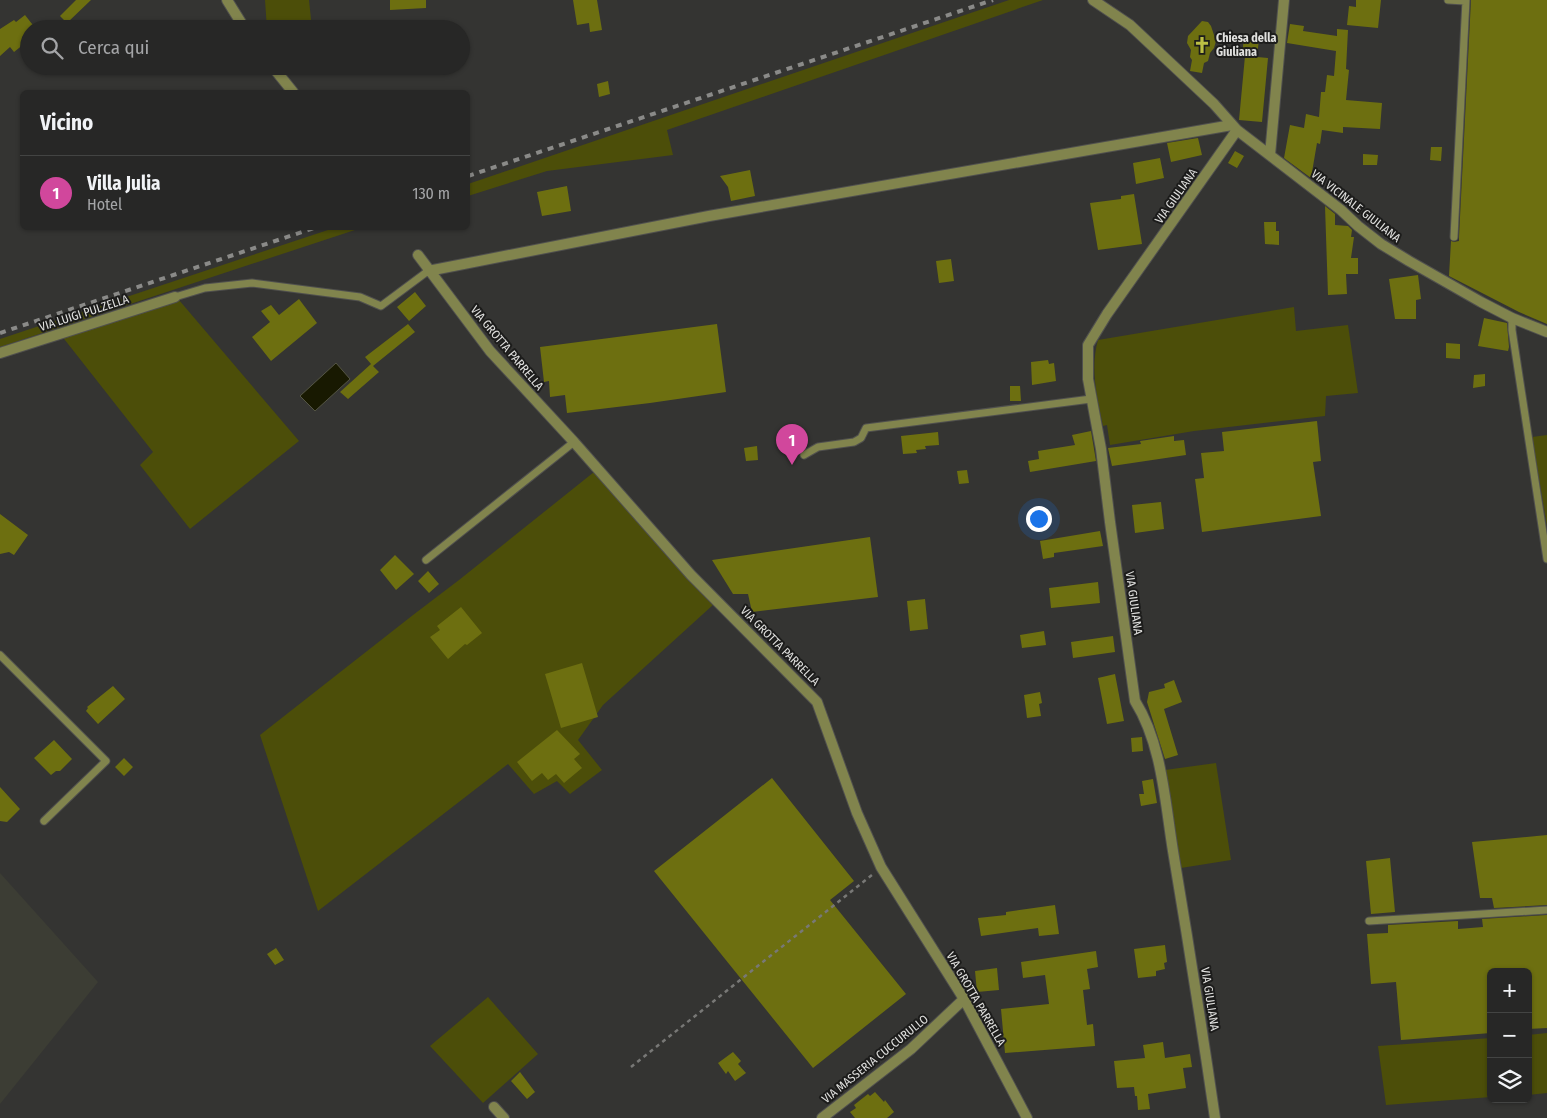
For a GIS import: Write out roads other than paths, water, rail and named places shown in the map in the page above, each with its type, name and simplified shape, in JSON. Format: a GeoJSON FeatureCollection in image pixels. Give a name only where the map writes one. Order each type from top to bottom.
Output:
{"type":"FeatureCollection","features":[{"type":"Feature","properties":{"kind":"street"},"geometry":{"type":"LineString","coordinates":[[227,0],[239,20]]}},
{"type":"Feature","properties":{"kind":"street","name":"VIA VICINALE GIULIANA"},"geometry":{"type":"LineString","coordinates":[[1093,0],[1130,25],[1214,104],[1234,127],[1341,210],[1381,244],[1512,318],[1547,332]]}},
{"type":"Feature","properties":{"kind":"street"},"geometry":{"type":"LineString","coordinates":[[1270,154],[1284,0]]}},
{"type":"Feature","properties":{"kind":"street"},"geometry":{"type":"LineString","coordinates":[[279,75],[290,90]]}},
{"type":"Feature","properties":{"kind":"street"},"geometry":{"type":"LineString","coordinates":[[428,271],[729,213],[1234,127]]}},
{"type":"Feature","properties":{"kind":"street","name":"VIA GIULIANA"},"geometry":{"type":"LineString","coordinates":[[1215,1118],[1163,786],[1153,738],[1135,701],[1101,449],[1088,379],[1088,345],[1106,314],[1234,127]]}},
{"type":"Feature","properties":{"kind":"street","name":"VIA GROTTA PARRELLA"},"geometry":{"type":"LineString","coordinates":[[418,255],[428,271],[490,351],[574,442],[691,575],[818,702],[857,813],[881,868],[964,999],[1027,1118]]}},
{"type":"Feature","properties":{"kind":"street","name":"VIA LUIGI PULZELLA"},"geometry":{"type":"LineString","coordinates":[[0,353],[175,297]]}},
{"type":"Feature","properties":{"kind":"street","name":"VIA MASSERIA CUCCURULLO"},"geometry":{"type":"LineString","coordinates":[[822,1118],[911,1049],[964,999]]}},
{"type":"Feature","properties":{"kind":"street"},"geometry":{"type":"LineString","coordinates":[[494,1107],[504,1118]]}},
{"type":"Feature","properties":{"kind":"lane"},"geometry":{"type":"LineString","coordinates":[[1448,0],[1466,1],[1454,237]]}},
{"type":"Feature","properties":{"kind":"lane"},"geometry":{"type":"LineString","coordinates":[[175,297],[205,288],[252,283],[360,297],[381,306],[428,271]]}},
{"type":"Feature","properties":{"kind":"lane"},"geometry":{"type":"LineString","coordinates":[[1512,318],[1512,330],[1547,559]]}},
{"type":"Feature","properties":{"kind":"lane"},"geometry":{"type":"LineString","coordinates":[[804,455],[818,447],[854,442],[861,438],[866,428],[1091,399]]}},
{"type":"Feature","properties":{"kind":"lane"},"geometry":{"type":"LineString","coordinates":[[426,560],[574,442]]}},
{"type":"Feature","properties":{"kind":"lane"},"geometry":{"type":"LineString","coordinates":[[0,655],[106,761],[44,821]]}},
{"type":"Feature","properties":{"kind":"lane"},"geometry":{"type":"LineString","coordinates":[[1369,921],[1547,910]]}},
{"type":"Feature","properties":{"kind":"railway"},"geometry":{"type":"LineString","coordinates":[[470,175],[993,0]]}},
{"type":"Feature","properties":{"kind":"railway"},"geometry":{"type":"LineString","coordinates":[[0,333],[308,230]]}},
{"type":"Feature","properties":{"kind":"place","name":"Chiesa della Giuliana"},"geometry":{"type":"Point","coordinates":[1202,45]}},
{"type":"Feature","properties":{"kind":"place","name":"Villa Julia"},"geometry":{"type":"Point","coordinates":[792,465]}}]}
